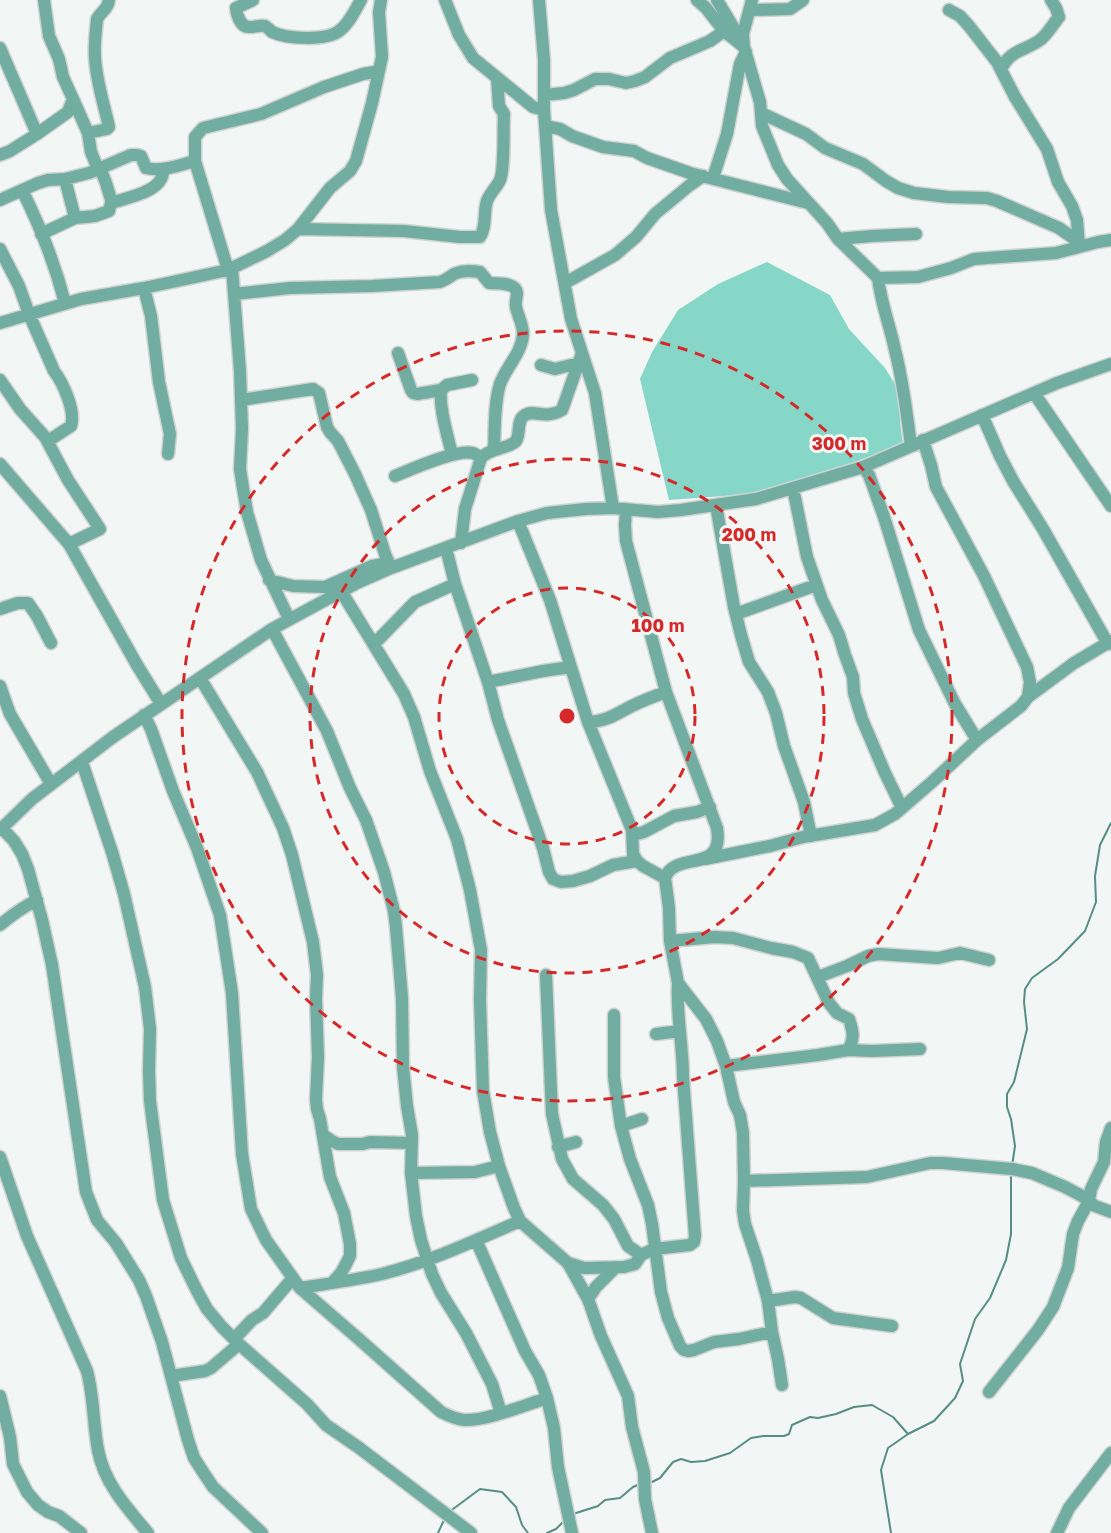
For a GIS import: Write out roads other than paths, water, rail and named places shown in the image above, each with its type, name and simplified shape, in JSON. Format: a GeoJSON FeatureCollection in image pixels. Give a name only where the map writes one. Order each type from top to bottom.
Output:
{"type":"FeatureCollection","features":[{"type":"Feature","properties":{"kind":"street"},"geometry":{"type":"LineString","coordinates":[[41,234],[75,218],[95,216],[109,211],[112,203],[91,152],[88,133],[63,77],[59,59],[49,36],[44,0]]}},
{"type":"Feature","properties":{"kind":"street"},"geometry":{"type":"LineString","coordinates":[[88,133],[109,127],[94,54],[97,19],[109,6],[109,0]]}},
{"type":"Feature","properties":{"kind":"street"},"geometry":{"type":"LineString","coordinates":[[253,0],[236,9],[236,14],[243,26],[249,28],[257,25],[266,26],[272,32],[294,38],[334,34],[341,30],[361,0]]}},
{"type":"Feature","properties":{"kind":"street"},"geometry":{"type":"LineString","coordinates":[[0,323],[99,295],[144,288],[230,269],[277,245],[298,229],[330,188],[350,171],[356,161],[372,104],[383,48],[379,12],[381,0]]}},
{"type":"Feature","properties":{"kind":"street"},"geometry":{"type":"LineString","coordinates":[[445,0],[459,35],[473,58],[533,107],[544,110]]}},
{"type":"Feature","properties":{"kind":"street"},"geometry":{"type":"LineString","coordinates":[[539,0],[551,210],[571,319],[581,358],[595,393],[613,508]]}},
{"type":"Feature","properties":{"kind":"street"},"geometry":{"type":"LineString","coordinates":[[697,0],[724,31],[745,49]]}},
{"type":"Feature","properties":{"kind":"street"},"geometry":{"type":"LineString","coordinates":[[565,283],[615,255],[636,237],[655,214],[690,185],[708,177],[727,135],[740,64],[745,49],[717,0]]}},
{"type":"Feature","properties":{"kind":"street"},"geometry":{"type":"LineString","coordinates":[[803,0],[790,9],[751,5],[743,34],[760,102],[762,126],[778,165],[787,179],[827,223],[838,239],[878,278],[880,294],[898,361],[911,446]]}},
{"type":"Feature","properties":{"kind":"street"},"geometry":{"type":"LineString","coordinates":[[1001,69],[1012,55],[1041,40],[1059,17],[1051,0]]}},
{"type":"Feature","properties":{"kind":"street"},"geometry":{"type":"LineString","coordinates":[[953,7],[1001,69],[1015,97],[1047,149],[1058,182],[1077,220],[1079,244]]}},
{"type":"Feature","properties":{"kind":"street"},"geometry":{"type":"LineString","coordinates":[[544,95],[574,90],[595,79],[626,83],[635,81],[645,77],[670,58],[710,41],[724,31]]}},
{"type":"Feature","properties":{"kind":"street"},"geometry":{"type":"LineString","coordinates":[[0,48],[37,135]]}},
{"type":"Feature","properties":{"kind":"street"},"geometry":{"type":"LineString","coordinates":[[289,619],[269,580],[247,512],[240,469],[241,400],[234,294],[230,269],[195,160],[195,137],[203,128],[261,114],[324,87],[379,71]]}},
{"type":"Feature","properties":{"kind":"street"},"geometry":{"type":"LineString","coordinates":[[298,229],[404,231],[480,237],[483,231],[486,203],[501,173],[504,114],[500,106],[497,78]]}},
{"type":"Feature","properties":{"kind":"street"},"geometry":{"type":"LineString","coordinates":[[0,155],[37,135],[68,112],[73,99]]}},
{"type":"Feature","properties":{"kind":"street"},"geometry":{"type":"LineString","coordinates":[[761,112],[806,134],[825,148],[863,164],[898,188],[914,193],[987,198],[997,201],[1059,228],[1079,244]]}},
{"type":"Feature","properties":{"kind":"street"},"geometry":{"type":"LineString","coordinates":[[546,126],[560,129],[572,136],[603,147],[634,151],[667,166],[808,203]]}},
{"type":"Feature","properties":{"kind":"street"},"geometry":{"type":"LineString","coordinates":[[0,200],[48,180],[65,179],[89,173],[131,155],[141,156],[149,170],[164,169],[195,160]]}},
{"type":"Feature","properties":{"kind":"street"},"geometry":{"type":"LineString","coordinates":[[112,203],[151,189],[161,179],[164,169]]}},
{"type":"Feature","properties":{"kind":"street"},"geometry":{"type":"LineString","coordinates":[[65,179],[75,218]]}},
{"type":"Feature","properties":{"kind":"street"},"geometry":{"type":"LineString","coordinates":[[22,190],[41,234],[65,303]]}},
{"type":"Feature","properties":{"kind":"street"},"geometry":{"type":"LineString","coordinates":[[838,239],[916,234]]}},
{"type":"Feature","properties":{"kind":"street"},"geometry":{"type":"LineString","coordinates":[[878,278],[918,277],[974,259],[1042,255],[1056,253],[1079,244],[1111,240]]}},
{"type":"Feature","properties":{"kind":"street"},"geometry":{"type":"LineString","coordinates":[[0,249],[19,286],[29,314],[67,396],[73,421],[71,426],[48,441]]}},
{"type":"Feature","properties":{"kind":"street"},"geometry":{"type":"LineString","coordinates":[[234,294],[290,288],[440,282],[459,272],[469,270],[480,272],[489,283],[514,286],[523,334],[516,357],[500,386],[494,449]]}},
{"type":"Feature","properties":{"kind":"street"},"geometry":{"type":"LineString","coordinates":[[144,288],[151,316],[159,382],[170,434],[168,454]]}},
{"type":"Feature","properties":{"kind":"street"},"geometry":{"type":"LineString","coordinates":[[398,353],[414,393],[441,390],[447,385],[472,380]]}},
{"type":"Feature","properties":{"kind":"street"},"geometry":{"type":"LineString","coordinates":[[541,365],[555,369],[581,358]]}},
{"type":"Feature","properties":{"kind":"street"},"geometry":{"type":"LineString","coordinates":[[461,543],[465,509],[481,458],[487,452],[512,444],[518,439],[520,421],[524,415],[530,413],[556,414],[562,410],[581,358]]}},
{"type":"Feature","properties":{"kind":"street"},"geometry":{"type":"LineString","coordinates":[[262,1533],[213,1486],[194,1458],[146,1296],[121,1250],[97,1220],[86,1192],[52,965],[37,900],[22,854],[14,841],[1,829],[32,799],[144,715],[272,629],[390,566],[461,543],[518,521],[562,511],[613,508],[658,512],[756,499],[863,467],[1077,375],[1111,364]]}},
{"type":"Feature","properties":{"kind":"street"},"geometry":{"type":"LineString","coordinates":[[0,380],[20,409],[48,441],[68,480],[100,529],[69,544]]}},
{"type":"Feature","properties":{"kind":"street"},"geometry":{"type":"LineString","coordinates":[[241,400],[313,389],[319,393],[327,427],[338,441],[355,474],[371,510],[390,566]]}},
{"type":"Feature","properties":{"kind":"street"},"geometry":{"type":"LineString","coordinates":[[441,390],[440,397],[452,456]]}},
{"type":"Feature","properties":{"kind":"street"},"geometry":{"type":"LineString","coordinates":[[1034,393],[1111,506]]}},
{"type":"Feature","properties":{"kind":"street"},"geometry":{"type":"LineString","coordinates":[[568,1263],[584,1268],[635,1264],[641,1255],[654,1249],[690,1245],[694,1242],[678,983],[670,941],[665,878],[668,871],[704,859],[875,825],[895,814],[977,740],[1021,706],[1028,697],[1074,663],[1110,643],[1013,481],[982,415]]}},
{"type":"Feature","properties":{"kind":"street"},"geometry":{"type":"LineString","coordinates":[[923,440],[936,487],[984,576],[1027,667],[1030,682],[1028,697]]}},
{"type":"Feature","properties":{"kind":"street"},"geometry":{"type":"LineString","coordinates":[[394,476],[461,453],[472,453],[481,458]]}},
{"type":"Feature","properties":{"kind":"street"},"geometry":{"type":"LineString","coordinates":[[0,464],[69,544],[161,704]]}},
{"type":"Feature","properties":{"kind":"street"},"geometry":{"type":"LineString","coordinates":[[863,467],[869,475],[884,517],[919,630],[955,704],[977,740]]}},
{"type":"Feature","properties":{"kind":"street"},"geometry":{"type":"LineString","coordinates":[[793,488],[807,557],[816,585],[839,635],[853,676],[854,693],[862,719],[902,808]]}},
{"type":"Feature","properties":{"kind":"street"},"geometry":{"type":"LineString","coordinates":[[716,505],[736,614],[749,662],[768,692],[776,713],[784,746],[804,802],[811,836]]}},
{"type":"Feature","properties":{"kind":"street"},"geometry":{"type":"LineString","coordinates":[[626,509],[626,541],[666,692],[717,828],[718,846],[704,859]]}},
{"type":"Feature","properties":{"kind":"street"},"geometry":{"type":"LineString","coordinates":[[518,521],[550,600],[588,722],[633,835],[633,854],[643,866],[665,878]]}},
{"type":"Feature","properties":{"kind":"street"},"geometry":{"type":"LineString","coordinates":[[446,548],[455,584],[488,682],[498,720],[543,848],[549,872],[554,879],[561,882],[573,881],[613,865],[637,861]]}},
{"type":"Feature","properties":{"kind":"street"},"geometry":{"type":"LineString","coordinates":[[269,580],[293,586],[326,587],[372,566],[390,566]]}},
{"type":"Feature","properties":{"kind":"street"},"geometry":{"type":"LineString","coordinates":[[374,644],[416,602],[455,584]]}},
{"type":"Feature","properties":{"kind":"street"},"geometry":{"type":"LineString","coordinates":[[736,614],[816,585]]}},
{"type":"Feature","properties":{"kind":"street"},"geometry":{"type":"LineString","coordinates":[[341,591],[404,694],[414,717],[430,771],[457,839],[470,890],[481,950],[483,1091],[499,1166],[520,1221],[568,1263],[588,1299],[601,1336],[628,1395],[632,1426],[644,1472],[645,1498],[652,1533]]}},
{"type":"Feature","properties":{"kind":"street"},"geometry":{"type":"LineString","coordinates":[[0,609],[18,603],[28,603],[51,643]]}},
{"type":"Feature","properties":{"kind":"street"},"geometry":{"type":"LineString","coordinates":[[272,629],[327,731],[369,829],[384,872],[396,927],[402,998],[403,1067],[412,1143],[411,1173],[416,1216],[427,1259],[441,1293],[466,1333],[492,1384],[501,1413]]}},
{"type":"Feature","properties":{"kind":"street"},"geometry":{"type":"LineString","coordinates":[[488,682],[571,667]]}},
{"type":"Feature","properties":{"kind":"street"},"geometry":{"type":"LineString","coordinates":[[200,678],[257,772],[283,828],[292,855],[313,942],[317,975],[316,1099],[330,1177],[344,1213],[350,1244],[350,1256],[341,1273],[332,1283]]}},
{"type":"Feature","properties":{"kind":"street"},"geometry":{"type":"LineString","coordinates":[[0,686],[10,714],[51,784]]}},
{"type":"Feature","properties":{"kind":"street"},"geometry":{"type":"LineString","coordinates":[[588,722],[603,721],[632,705],[666,692]]}},
{"type":"Feature","properties":{"kind":"street"},"geometry":{"type":"LineString","coordinates":[[144,715],[197,848],[220,915],[232,993],[242,1154],[248,1197],[251,1209],[266,1240],[296,1284],[441,1412],[453,1418],[465,1420],[501,1413],[547,1398]]}},
{"type":"Feature","properties":{"kind":"street"},"geometry":{"type":"LineString","coordinates":[[82,762],[124,894],[145,987],[150,1029],[148,1071],[150,1101],[158,1165],[164,1200],[181,1258],[196,1289],[207,1309],[236,1342],[307,1404],[326,1425],[358,1447],[466,1532]]}},
{"type":"Feature","properties":{"kind":"street"},"geometry":{"type":"LineString","coordinates":[[633,835],[644,832],[674,816],[710,807]]}},
{"type":"Feature","properties":{"kind":"street"},"geometry":{"type":"LineString","coordinates":[[0,925],[26,905],[37,900]]}},
{"type":"Feature","properties":{"kind":"street"},"geometry":{"type":"LineString","coordinates":[[670,941],[715,937],[734,938],[793,952],[808,958],[829,1004],[837,1013],[849,1019],[854,1034],[848,1050]]}},
{"type":"Feature","properties":{"kind":"street"},"geometry":{"type":"LineString","coordinates":[[818,977],[878,954],[938,958],[960,953],[989,960]]}},
{"type":"Feature","properties":{"kind":"street"},"geometry":{"type":"LineString","coordinates":[[546,975],[552,1114],[558,1147],[566,1169],[573,1179],[603,1205],[614,1219],[628,1246],[641,1255]]}},
{"type":"Feature","properties":{"kind":"street"},"geometry":{"type":"LineString","coordinates":[[678,983],[705,1019],[717,1041],[726,1066],[734,1102],[740,1115],[743,1133],[745,1224],[768,1301],[782,1385]]}},
{"type":"Feature","properties":{"kind":"street"},"geometry":{"type":"LineString","coordinates":[[614,1015],[614,1077],[621,1126],[630,1159],[648,1204],[661,1292],[668,1318],[680,1346],[688,1351],[714,1342],[772,1332]]}},
{"type":"Feature","properties":{"kind":"street"},"geometry":{"type":"LineString","coordinates":[[656,1034],[680,1031]]}},
{"type":"Feature","properties":{"kind":"street"},"geometry":{"type":"LineString","coordinates":[[726,1066],[818,1056],[848,1050],[920,1049]]}},
{"type":"Feature","properties":{"kind":"street"},"geometry":{"type":"LineString","coordinates":[[621,1126],[642,1119]]}},
{"type":"Feature","properties":{"kind":"street"},"geometry":{"type":"LineString","coordinates":[[989,1392],[1053,1308],[1068,1268],[1073,1234],[1089,1201],[1091,1189],[1104,1161],[1106,1142],[1111,1128]]}},
{"type":"Feature","properties":{"kind":"street"},"geometry":{"type":"LineString","coordinates":[[323,1135],[338,1144],[412,1143]]}},
{"type":"Feature","properties":{"kind":"street"},"geometry":{"type":"LineString","coordinates":[[558,1147],[576,1142]]}},
{"type":"Feature","properties":{"kind":"street"},"geometry":{"type":"LineString","coordinates":[[0,1157],[27,1236],[87,1371],[101,1462],[120,1499],[148,1533]]}},
{"type":"Feature","properties":{"kind":"street"},"geometry":{"type":"LineString","coordinates":[[744,1182],[867,1177],[930,1163],[943,1163],[1032,1173],[1065,1186],[1095,1206],[1111,1212]]}},
{"type":"Feature","properties":{"kind":"street"},"geometry":{"type":"LineString","coordinates":[[411,1173],[475,1172],[499,1166]]}},
{"type":"Feature","properties":{"kind":"street"},"geometry":{"type":"LineString","coordinates":[[171,1376],[211,1368],[236,1342],[252,1320],[296,1284],[332,1283],[383,1274],[427,1259],[520,1221]]}},
{"type":"Feature","properties":{"kind":"street"},"geometry":{"type":"LineString","coordinates":[[476,1240],[547,1398],[554,1428],[558,1467],[573,1533]]}},
{"type":"Feature","properties":{"kind":"street"},"geometry":{"type":"LineString","coordinates":[[588,1299],[596,1287],[616,1267]]}},
{"type":"Feature","properties":{"kind":"street"},"geometry":{"type":"LineString","coordinates":[[768,1301],[795,1297],[833,1318],[892,1326]]}},
{"type":"Feature","properties":{"kind":"street"},"geometry":{"type":"LineString","coordinates":[[0,1396],[10,1437],[13,1464],[27,1491],[38,1505],[59,1516],[81,1533]]}},
{"type":"Feature","properties":{"kind":"street"},"geometry":{"type":"LineString","coordinates":[[1057,1533],[1076,1497],[1111,1453]]}},
{"type":"Feature","properties":{"kind":"waterway"},"geometry":{"type":"LineString","coordinates":[[1012,1166],[1015,1146],[1007,1107],[1007,1094],[1014,1082],[1027,1029],[1025,989],[1032,978],[1058,959],[1085,931],[1096,902],[1095,876],[1100,845],[1111,823]]}},
{"type":"Feature","properties":{"kind":"waterway"},"geometry":{"type":"LineString","coordinates":[[891,1533],[881,1470],[888,1448],[908,1434],[934,1421],[955,1398],[963,1381],[960,1364],[975,1319],[990,1298],[1006,1260],[1011,1234],[1011,1175]]}},
{"type":"Feature","properties":{"kind":"waterway"},"geometry":{"type":"LineString","coordinates":[[648,1482],[660,1478],[673,1462],[681,1459],[691,1462],[705,1461],[730,1453],[751,1438],[784,1436],[789,1434],[792,1425],[810,1417],[818,1418],[836,1414],[854,1407],[872,1405],[893,1417],[908,1434]]}},
{"type":"Feature","properties":{"kind":"waterway"},"geometry":{"type":"LineString","coordinates":[[573,1514],[598,1506],[605,1500],[620,1498],[640,1484]]}},
{"type":"Feature","properties":{"kind":"waterway"},"geometry":{"type":"LineString","coordinates":[[449,1512],[480,1489],[502,1492],[516,1507],[522,1525],[528,1533]]}},
{"type":"Feature","properties":{"kind":"waterway"},"geometry":{"type":"LineString","coordinates":[[438,1533],[444,1520]]}},
{"type":"Feature","properties":{"kind":"waterway"},"geometry":{"type":"LineString","coordinates":[[547,1533],[556,1529],[564,1521]]}}]}
